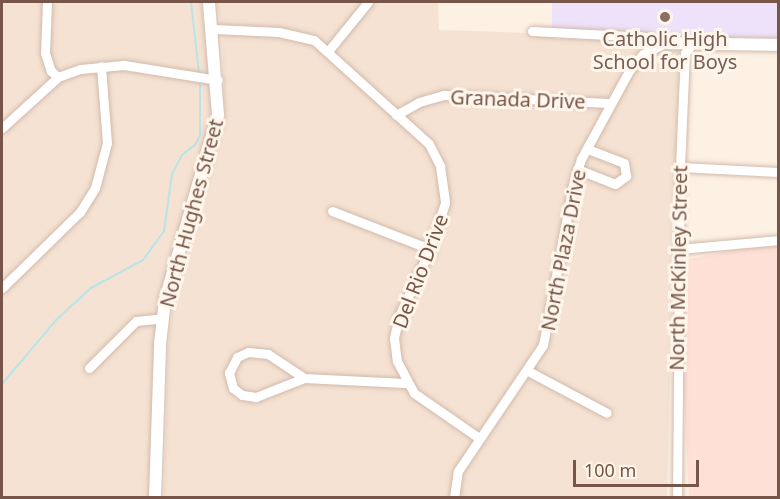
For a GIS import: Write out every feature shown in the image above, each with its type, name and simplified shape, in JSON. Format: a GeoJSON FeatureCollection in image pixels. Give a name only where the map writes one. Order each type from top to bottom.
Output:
{"type":"FeatureCollection","features":[{"type":"Feature","properties":{"kind":"street"},"geometry":{"type":"LineString","coordinates":[[47,2],[45,53],[51,71],[58,77]]}},
{"type":"Feature","properties":{"kind":"street","name":"North Hughes Street"},"geometry":{"type":"LineString","coordinates":[[155,498],[163,318],[169,281],[214,135],[218,80],[214,29],[209,2]]}},
{"type":"Feature","properties":{"kind":"street"},"geometry":{"type":"LineString","coordinates":[[328,50],[368,2]]}},
{"type":"Feature","properties":{"kind":"street","name":"Del Rio Drive"},"geometry":{"type":"LineString","coordinates":[[214,29],[296,34],[328,50],[396,115],[421,134],[441,166],[445,203],[430,249],[396,327],[395,350],[405,383],[424,402],[478,438]]}},
{"type":"Feature","properties":{"kind":"street"},"geometry":{"type":"LineString","coordinates":[[532,31],[647,38],[666,43],[778,45]]}},
{"type":"Feature","properties":{"kind":"street","name":"North McKinley Street"},"geometry":{"type":"LineString","coordinates":[[677,498],[680,167],[685,53],[693,42]]}},
{"type":"Feature","properties":{"kind":"street","name":"North Plaza Drive"},"geometry":{"type":"LineString","coordinates":[[454,498],[458,471],[478,438],[528,371],[548,333],[577,169],[609,103],[635,62],[666,43]]}},
{"type":"Feature","properties":{"kind":"street"},"geometry":{"type":"LineString","coordinates":[[2,128],[58,77],[101,66],[124,65],[200,80],[218,80]]}},
{"type":"Feature","properties":{"kind":"street"},"geometry":{"type":"LineString","coordinates":[[2,288],[80,212],[95,188],[106,142],[101,66]]}},
{"type":"Feature","properties":{"kind":"street","name":"Granada Drive"},"geometry":{"type":"LineString","coordinates":[[396,115],[419,102],[444,95],[609,103]]}},
{"type":"Feature","properties":{"kind":"street"},"geometry":{"type":"LineString","coordinates":[[577,169],[615,184],[624,180],[627,172],[624,163],[587,149]]}},
{"type":"Feature","properties":{"kind":"street"},"geometry":{"type":"LineString","coordinates":[[680,167],[778,172]]}},
{"type":"Feature","properties":{"kind":"street"},"geometry":{"type":"LineString","coordinates":[[332,211],[430,249]]}},
{"type":"Feature","properties":{"kind":"street"},"geometry":{"type":"LineString","coordinates":[[678,249],[778,240]]}},
{"type":"Feature","properties":{"kind":"street"},"geometry":{"type":"LineString","coordinates":[[89,368],[136,321],[163,318]]}},
{"type":"Feature","properties":{"kind":"street"},"geometry":{"type":"LineString","coordinates":[[304,378],[268,354],[255,351],[237,357],[229,373],[233,388],[250,398],[304,378],[405,383]]}},
{"type":"Feature","properties":{"kind":"street"},"geometry":{"type":"LineString","coordinates":[[528,371],[607,413]]}},
{"type":"Feature","properties":{"kind":"shaded area"},"geometry":{"type":"Polygon","coordinates":[[[2,2],[202,2],[212,117],[159,300],[149,497],[2,497],[2,2]]]}},
{"type":"Feature","properties":{"kind":"shaded area"},"geometry":{"type":"Polygon","coordinates":[[[216,2],[438,2],[439,30],[626,36],[679,48],[667,497],[164,498],[168,347],[174,301],[225,116],[222,30],[216,2]]]}},
{"type":"Feature","properties":{"kind":"shaded area","name":"Catholic High School for Boys"},"geometry":{"type":"Polygon","coordinates":[[[552,2],[778,2],[778,45],[552,33],[552,2]]]}},
{"type":"Feature","properties":{"kind":"shaded area"},"geometry":{"type":"Polygon","coordinates":[[[760,245],[778,245],[778,497],[689,497],[683,375],[684,260],[760,245]]]}},
{"type":"Feature","properties":{"kind":"waterway"},"geometry":{"type":"LineString","coordinates":[[191,2],[199,73]]}},
{"type":"Feature","properties":{"kind":"waterway"},"geometry":{"type":"LineString","coordinates":[[2,384],[57,319],[91,288],[143,260],[164,231],[172,174],[182,155],[195,145],[200,135],[200,79]]}},
{"type":"Feature","properties":{"kind":"place","name":"Catholic High School for Boys"},"geometry":{"type":"Point","coordinates":[665,17]}}]}
